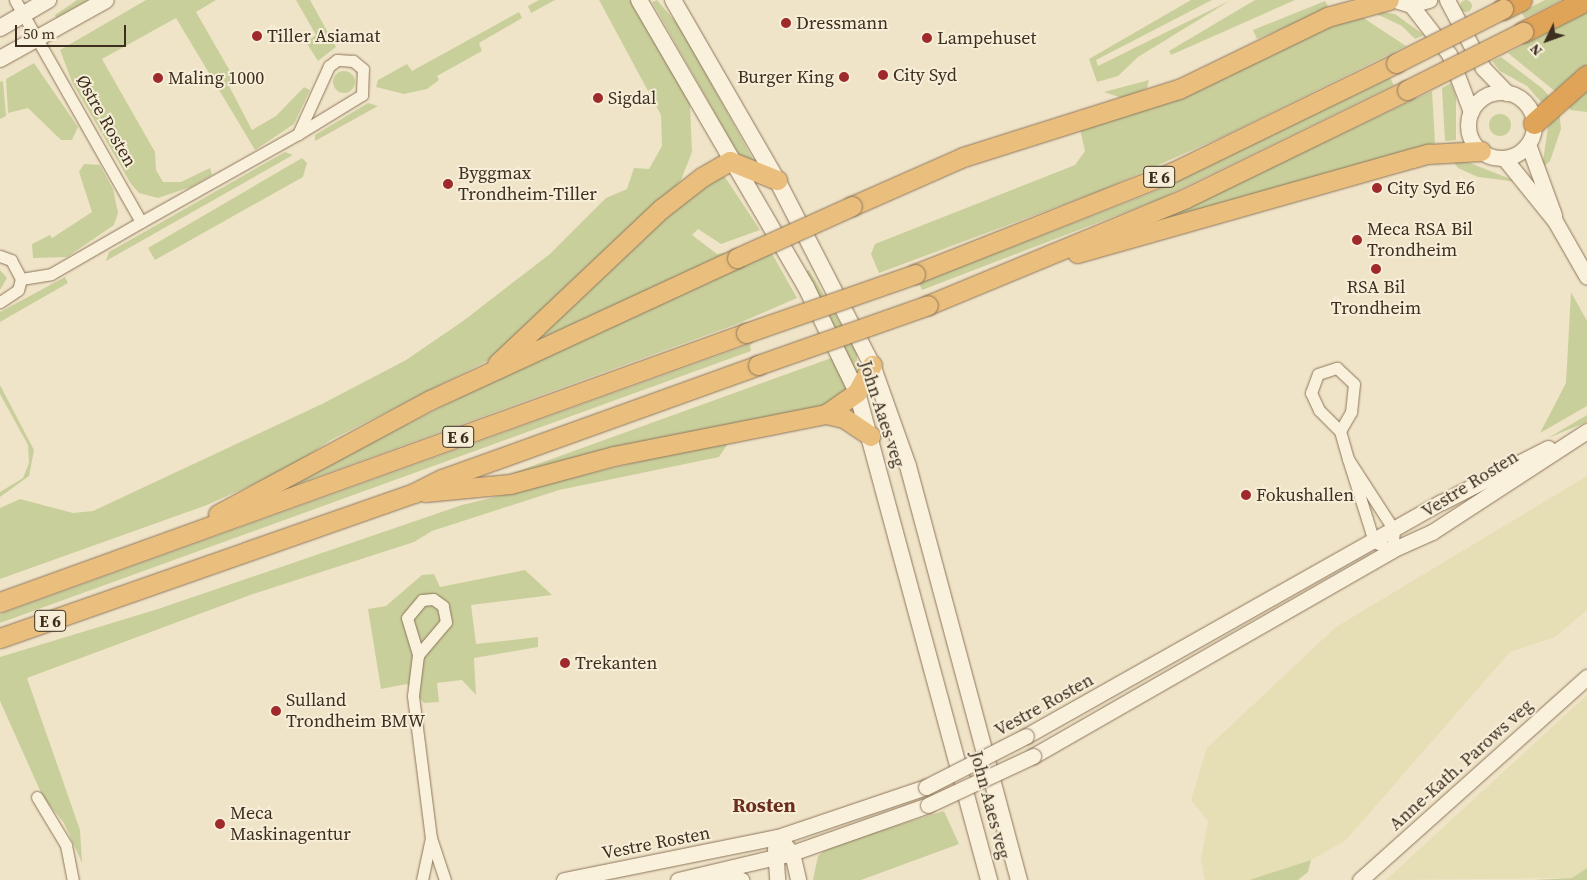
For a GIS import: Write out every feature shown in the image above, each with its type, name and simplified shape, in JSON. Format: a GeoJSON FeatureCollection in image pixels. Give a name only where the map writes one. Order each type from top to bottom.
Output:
{"type":"FeatureCollection","features":[{"type":"Feature","properties":{"kind":"highway","name":"E 6"},"geometry":{"type":"LineString","coordinates":[[1327,17],[1344,0]]}},
{"type":"Feature","properties":{"kind":"highway","name":"E 6"},"geometry":{"type":"LineString","coordinates":[[169,541],[345,443],[483,374],[852,206],[964,157],[1179,89],[1327,17],[1389,0]]}},
{"type":"Feature","properties":{"kind":"highway","name":"E 6"},"geometry":{"type":"LineString","coordinates":[[0,638],[414,493],[442,479],[1021,269],[1194,194],[1586,0]]}},
{"type":"Feature","properties":{"kind":"highway","name":"E 6"},"geometry":{"type":"LineString","coordinates":[[0,602],[915,274],[1173,172],[1512,4]]}},
{"type":"Feature","properties":{"kind":"highway"},"geometry":{"type":"LineString","coordinates":[[1534,123],[1587,76]]}},
{"type":"Feature","properties":{"kind":"highway","name":"E 6"},"geometry":{"type":"LineString","coordinates":[[1021,269],[1428,154],[1480,150]]}},
{"type":"Feature","properties":{"kind":"highway"},"geometry":{"type":"LineString","coordinates":[[730,161],[778,180]]}},
{"type":"Feature","properties":{"kind":"highway","name":"E 6"},"geometry":{"type":"LineString","coordinates":[[483,374],[680,192],[730,161]]}},
{"type":"Feature","properties":{"kind":"highway","name":"E 6"},"geometry":{"type":"LineString","coordinates":[[826,414],[857,392],[872,365]]}},
{"type":"Feature","properties":{"kind":"highway","name":"E 6"},"geometry":{"type":"LineString","coordinates":[[414,493],[510,484],[614,456],[826,414],[844,418],[871,436]]}},
{"type":"Feature","properties":{"kind":"main road"},"geometry":{"type":"LineString","coordinates":[[0,28],[48,0]]}},
{"type":"Feature","properties":{"kind":"main road"},"geometry":{"type":"LineString","coordinates":[[0,59],[106,0]]}},
{"type":"Feature","properties":{"kind":"main road","name":"John Aaes veg"},"geometry":{"type":"LineString","coordinates":[[639,0],[730,161],[824,321],[857,392],[871,436],[989,880]]}},
{"type":"Feature","properties":{"kind":"main road","name":"John Aaes veg"},"geometry":{"type":"LineString","coordinates":[[673,0],[778,180],[872,365],[908,466],[1019,880]]}},
{"type":"Feature","properties":{"kind":"street","name":"Østre Rosten"},"geometry":{"type":"LineString","coordinates":[[16,0],[141,222]]}},
{"type":"Feature","properties":{"kind":"street"},"geometry":{"type":"LineString","coordinates":[[1395,0],[1411,4],[1429,0]]}},
{"type":"Feature","properties":{"kind":"street"},"geometry":{"type":"LineString","coordinates":[[1447,0],[1483,68],[1507,93],[1526,103],[1534,123],[1528,144],[1555,221]]}},
{"type":"Feature","properties":{"kind":"street"},"geometry":{"type":"LineString","coordinates":[[1411,4],[1449,54],[1471,112],[1469,133],[1480,150],[1504,158],[1555,221],[1587,277]]}},
{"type":"Feature","properties":{"kind":"street"},"geometry":{"type":"LineString","coordinates":[[20,279],[50,274],[298,134],[362,95],[363,69],[353,61],[337,60],[329,66],[298,134]]}},
{"type":"Feature","properties":{"kind":"street"},"geometry":{"type":"LineString","coordinates":[[1471,112],[1482,99],[1507,93]]}},
{"type":"Feature","properties":{"kind":"street"},"geometry":{"type":"LineString","coordinates":[[1504,158],[1528,144]]}},
{"type":"Feature","properties":{"kind":"street"},"geometry":{"type":"LineString","coordinates":[[0,256],[11,260],[20,279],[18,290],[0,302]]}},
{"type":"Feature","properties":{"kind":"street"},"geometry":{"type":"LineString","coordinates":[[1340,431],[1351,412],[1354,384],[1337,368],[1318,374],[1312,393],[1319,410],[1340,431],[1348,459],[1374,542],[1392,550],[1394,530],[1348,459]]}},
{"type":"Feature","properties":{"kind":"street","name":"Vestre Rosten"},"geometry":{"type":"LineString","coordinates":[[678,880],[712,874],[792,852],[928,805],[1033,756],[1392,550],[1432,532],[1564,444],[1587,431]]}},
{"type":"Feature","properties":{"kind":"street","name":"Vestre Rosten"},"geometry":{"type":"LineString","coordinates":[[564,880],[778,837],[926,787],[1026,736],[1541,450],[1564,444]]}},
{"type":"Feature","properties":{"kind":"street"},"geometry":{"type":"LineString","coordinates":[[418,656],[446,622],[443,606],[433,599],[422,600],[407,618],[418,656],[413,696],[431,838],[445,880]]}},
{"type":"Feature","properties":{"kind":"street","name":"Anne-Kath. Parows veg"},"geometry":{"type":"LineString","coordinates":[[1360,880],[1587,677]]}},
{"type":"Feature","properties":{"kind":"street"},"geometry":{"type":"LineString","coordinates":[[37,797],[66,845],[73,880]]}},
{"type":"Feature","properties":{"kind":"street"},"geometry":{"type":"LineString","coordinates":[[778,837],[792,852],[798,880]]}},
{"type":"Feature","properties":{"kind":"street"},"geometry":{"type":"LineString","coordinates":[[777,880],[772,858],[778,837]]}},
{"type":"Feature","properties":{"kind":"street"},"geometry":{"type":"LineString","coordinates":[[422,880],[431,838]]}},
{"type":"Feature","properties":{"kind":"street"},"geometry":{"type":"LineString","coordinates":[[712,874],[741,880]]}},
{"type":"Feature","properties":{"kind":"shaded area"},"geometry":{"type":"Polygon","coordinates":[[[1587,476],[1587,610],[1555,637],[1510,652],[1346,840],[1311,860],[1249,880],[1205,880],[1201,859],[1208,821],[1191,800],[1207,748],[1336,627],[1587,476]]]}},
{"type":"Feature","properties":{"kind":"shaded area"},"geometry":{"type":"Polygon","coordinates":[[[1587,695],[1587,868],[1572,878],[1386,880],[1587,695]]]}},
{"type":"Feature","properties":{"kind":"green space"},"geometry":{"type":"Polygon","coordinates":[[[77,0],[88,0],[56,18],[55,15],[77,0]]]}},
{"type":"Feature","properties":{"kind":"green space"},"geometry":{"type":"Polygon","coordinates":[[[146,0],[216,0],[196,12],[234,78],[229,86],[252,130],[276,116],[304,87],[310,90],[294,124],[255,150],[176,18],[102,59],[155,152],[156,170],[163,182],[181,182],[210,168],[212,175],[191,187],[158,198],[139,193],[131,184],[72,82],[60,50],[146,0]]]}},
{"type":"Feature","properties":{"kind":"green space"},"geometry":{"type":"Polygon","coordinates":[[[296,0],[310,0],[336,47],[318,61],[306,42],[316,35],[296,0]]]}},
{"type":"Feature","properties":{"kind":"green space"},"geometry":{"type":"Polygon","coordinates":[[[539,0],[555,0],[531,13],[528,6],[539,0]]]}},
{"type":"Feature","properties":{"kind":"green space"},"geometry":{"type":"Polygon","coordinates":[[[599,0],[631,0],[690,104],[692,152],[681,180],[667,196],[497,356],[331,440],[289,468],[207,505],[0,579],[0,508],[20,499],[73,513],[93,511],[322,404],[406,360],[463,321],[550,254],[606,198],[627,189],[634,168],[649,169],[662,146],[661,115],[599,0]]]}},
{"type":"Feature","properties":{"kind":"green space"},"geometry":{"type":"Polygon","coordinates":[[[657,0],[681,28],[755,163],[741,159],[652,2],[657,0]]]}},
{"type":"Feature","properties":{"kind":"green space"},"geometry":{"type":"Polygon","coordinates":[[[1191,0],[1212,0],[1096,60],[1098,66],[1231,0],[1138,57],[1118,76],[1097,82],[1089,59],[1191,0]]]}},
{"type":"Feature","properties":{"kind":"green space"},"geometry":{"type":"Polygon","coordinates":[[[1255,0],[1295,0],[1171,55],[1169,51],[1255,0]]]}},
{"type":"Feature","properties":{"kind":"green space"},"geometry":{"type":"Polygon","coordinates":[[[1468,0],[1471,1],[1471,11],[1464,12],[1461,11],[1460,4],[1461,1],[1468,0]]]}},
{"type":"Feature","properties":{"kind":"green space"},"geometry":{"type":"Polygon","coordinates":[[[1545,0],[1561,0],[1525,18],[1521,12],[1545,0]]]}},
{"type":"Feature","properties":{"kind":"green space"},"geometry":{"type":"Polygon","coordinates":[[[1325,1],[1328,6],[1315,15],[1257,39],[1253,30],[1325,1]]]}},
{"type":"Feature","properties":{"kind":"green space"},"geometry":{"type":"Polygon","coordinates":[[[1368,10],[1395,14],[1424,35],[1415,39],[1402,26],[1368,10]]]}},
{"type":"Feature","properties":{"kind":"green space"},"geometry":{"type":"Polygon","coordinates":[[[1587,11],[1587,67],[1556,92],[1508,53],[1587,11]]]}},
{"type":"Feature","properties":{"kind":"green space"},"geometry":{"type":"Polygon","coordinates":[[[519,12],[522,18],[479,43],[482,51],[437,76],[439,80],[427,89],[404,94],[376,87],[378,80],[407,64],[412,71],[519,12]]]}},
{"type":"Feature","properties":{"kind":"green space"},"geometry":{"type":"Polygon","coordinates":[[[1356,13],[1406,46],[1224,136],[1102,190],[879,273],[871,254],[875,244],[1075,165],[1085,151],[1080,129],[1356,13]]]}},
{"type":"Feature","properties":{"kind":"green space"},"geometry":{"type":"Polygon","coordinates":[[[1501,57],[1543,89],[1550,97],[1542,103],[1527,86],[1500,71],[1492,61],[1501,57]]]}},
{"type":"Feature","properties":{"kind":"green space"},"geometry":{"type":"Polygon","coordinates":[[[34,63],[78,127],[72,140],[61,140],[28,108],[8,113],[6,79],[34,63]]]}},
{"type":"Feature","properties":{"kind":"green space"},"geometry":{"type":"Polygon","coordinates":[[[344,71],[352,74],[355,82],[352,90],[344,93],[336,90],[333,82],[336,74],[344,71]]]}},
{"type":"Feature","properties":{"kind":"green space"},"geometry":{"type":"Polygon","coordinates":[[[1390,78],[1394,85],[1162,198],[922,290],[919,283],[1159,190],[1390,78]]]}},
{"type":"Feature","properties":{"kind":"green space"},"geometry":{"type":"Polygon","coordinates":[[[1149,80],[1147,88],[1125,99],[1104,92],[1149,80]]]}},
{"type":"Feature","properties":{"kind":"green space"},"geometry":{"type":"Polygon","coordinates":[[[3,81],[6,116],[0,119],[0,82],[3,81]]]}},
{"type":"Feature","properties":{"kind":"green space"},"geometry":{"type":"Polygon","coordinates":[[[1451,83],[1456,97],[1456,140],[1445,141],[1442,88],[1451,83]]]}},
{"type":"Feature","properties":{"kind":"green space"},"geometry":{"type":"Polygon","coordinates":[[[1587,85],[1587,112],[1571,110],[1565,104],[1587,85]]]}},
{"type":"Feature","properties":{"kind":"green space"},"geometry":{"type":"Polygon","coordinates":[[[1432,91],[1435,143],[1140,232],[1140,230],[1432,91]]]}},
{"type":"Feature","properties":{"kind":"green space"},"geometry":{"type":"Polygon","coordinates":[[[368,103],[378,106],[315,141],[315,135],[368,103]]]}},
{"type":"Feature","properties":{"kind":"green space"},"geometry":{"type":"Polygon","coordinates":[[[1559,109],[1561,129],[1550,161],[1542,168],[1548,127],[1559,109]]]}},
{"type":"Feature","properties":{"kind":"green space"},"geometry":{"type":"Polygon","coordinates":[[[1500,114],[1508,117],[1511,125],[1508,133],[1500,136],[1492,133],[1489,125],[1492,117],[1500,114]]]}},
{"type":"Feature","properties":{"kind":"green space"},"geometry":{"type":"Polygon","coordinates":[[[285,152],[293,155],[106,261],[109,252],[285,152]]]}},
{"type":"Feature","properties":{"kind":"green space"},"geometry":{"type":"Polygon","coordinates":[[[302,158],[307,163],[303,177],[155,260],[148,248],[302,158]]]}},
{"type":"Feature","properties":{"kind":"green space"},"geometry":{"type":"Polygon","coordinates":[[[1452,160],[1470,163],[1518,182],[1478,177],[1458,168],[1452,160]]]}},
{"type":"Feature","properties":{"kind":"green space"},"geometry":{"type":"Polygon","coordinates":[[[84,164],[100,165],[113,189],[118,213],[114,225],[67,257],[33,258],[32,244],[50,235],[52,238],[92,212],[79,172],[84,164]]]}},
{"type":"Feature","properties":{"kind":"green space"},"geometry":{"type":"Polygon","coordinates":[[[725,177],[760,230],[721,244],[698,229],[692,235],[717,254],[736,251],[518,353],[628,249],[712,178],[725,177]]]}},
{"type":"Feature","properties":{"kind":"green space"},"geometry":{"type":"Polygon","coordinates":[[[770,250],[797,298],[737,324],[267,495],[606,324],[770,250]]]}},
{"type":"Feature","properties":{"kind":"green space"},"geometry":{"type":"Polygon","coordinates":[[[0,270],[7,278],[0,290],[0,270]]]}},
{"type":"Feature","properties":{"kind":"green space"},"geometry":{"type":"Polygon","coordinates":[[[809,270],[857,351],[857,378],[805,271],[809,270]]]}},
{"type":"Feature","properties":{"kind":"green space"},"geometry":{"type":"Polygon","coordinates":[[[65,277],[68,283],[0,322],[0,312],[65,277]]]}},
{"type":"Feature","properties":{"kind":"green space"},"geometry":{"type":"Polygon","coordinates":[[[1571,292],[1587,321],[1587,406],[1540,433],[1566,383],[1571,292]]]}},
{"type":"Feature","properties":{"kind":"green space"},"geometry":{"type":"Polygon","coordinates":[[[750,344],[751,351],[0,623],[0,614],[750,344]]]}},
{"type":"Feature","properties":{"kind":"green space"},"geometry":{"type":"Polygon","coordinates":[[[837,356],[848,387],[836,404],[507,475],[837,356]]]}},
{"type":"Feature","properties":{"kind":"green space"},"geometry":{"type":"Polygon","coordinates":[[[0,385],[34,450],[29,476],[0,497],[0,492],[23,478],[29,463],[28,445],[0,394],[0,385]]]}},
{"type":"Feature","properties":{"kind":"green space"},"geometry":{"type":"Polygon","coordinates":[[[1587,415],[1587,422],[1548,438],[1587,415]]]}},
{"type":"Feature","properties":{"kind":"green space"},"geometry":{"type":"Polygon","coordinates":[[[731,439],[719,457],[559,490],[432,531],[414,542],[253,594],[27,678],[80,830],[82,863],[64,823],[43,797],[0,701],[0,657],[158,609],[462,505],[731,439]]]}},
{"type":"Feature","properties":{"kind":"green space"},"geometry":{"type":"Polygon","coordinates":[[[525,570],[552,595],[471,605],[476,644],[538,637],[538,647],[474,658],[476,695],[462,680],[437,683],[439,702],[424,703],[407,684],[381,689],[368,609],[386,606],[422,575],[434,574],[440,587],[525,570]]]}},
{"type":"Feature","properties":{"kind":"green space"},"geometry":{"type":"Polygon","coordinates":[[[944,811],[959,844],[861,880],[813,880],[818,856],[830,846],[944,811]]]}},
{"type":"Feature","properties":{"kind":"green space"},"geometry":{"type":"Polygon","coordinates":[[[1311,860],[1308,872],[1298,880],[1249,880],[1311,860]]]}},
{"type":"Feature","properties":{"kind":"green space"},"geometry":{"type":"Polygon","coordinates":[[[1587,868],[1587,880],[1533,880],[1572,878],[1587,868]]]}},
{"type":"Feature","properties":{"kind":"place","name":"Dressmann"},"geometry":{"type":"Point","coordinates":[786,23]}},
{"type":"Feature","properties":{"kind":"place","name":"Tiller Asiamat"},"geometry":{"type":"Point","coordinates":[257,36]}},
{"type":"Feature","properties":{"kind":"place","name":"Lampehuset"},"geometry":{"type":"Point","coordinates":[927,38]}},
{"type":"Feature","properties":{"kind":"place","name":"City Syd"},"geometry":{"type":"Point","coordinates":[883,75]}},
{"type":"Feature","properties":{"kind":"place","name":"Burger King"},"geometry":{"type":"Point","coordinates":[844,77]}},
{"type":"Feature","properties":{"kind":"place","name":"Maling 1000"},"geometry":{"type":"Point","coordinates":[158,78]}},
{"type":"Feature","properties":{"kind":"place","name":"Sigdal"},"geometry":{"type":"Point","coordinates":[598,98]}},
{"type":"Feature","properties":{"kind":"place","name":"Byggmax Trondheim-Tiller"},"geometry":{"type":"Point","coordinates":[448,184]}},
{"type":"Feature","properties":{"kind":"place","name":"City Syd E6"},"geometry":{"type":"Point","coordinates":[1377,188]}},
{"type":"Feature","properties":{"kind":"place","name":"Meca RSA Bil Trondheim"},"geometry":{"type":"Point","coordinates":[1357,240]}},
{"type":"Feature","properties":{"kind":"place","name":"RSA Bil Trondheim"},"geometry":{"type":"Point","coordinates":[1376,269]}},
{"type":"Feature","properties":{"kind":"place","name":"Fokushallen"},"geometry":{"type":"Point","coordinates":[1246,495]}},
{"type":"Feature","properties":{"kind":"place","name":"Trekanten"},"geometry":{"type":"Point","coordinates":[565,663]}},
{"type":"Feature","properties":{"kind":"place","name":"Sulland Trondheim BMW"},"geometry":{"type":"Point","coordinates":[276,711]}},
{"type":"Feature","properties":{"kind":"place","name":"Meca Maskinagentur"},"geometry":{"type":"Point","coordinates":[220,824]}},
{"type":"Feature","properties":{"kind":"district","name":"Rosten"},"geometry":{"type":"Point","coordinates":[764,805]}}]}
